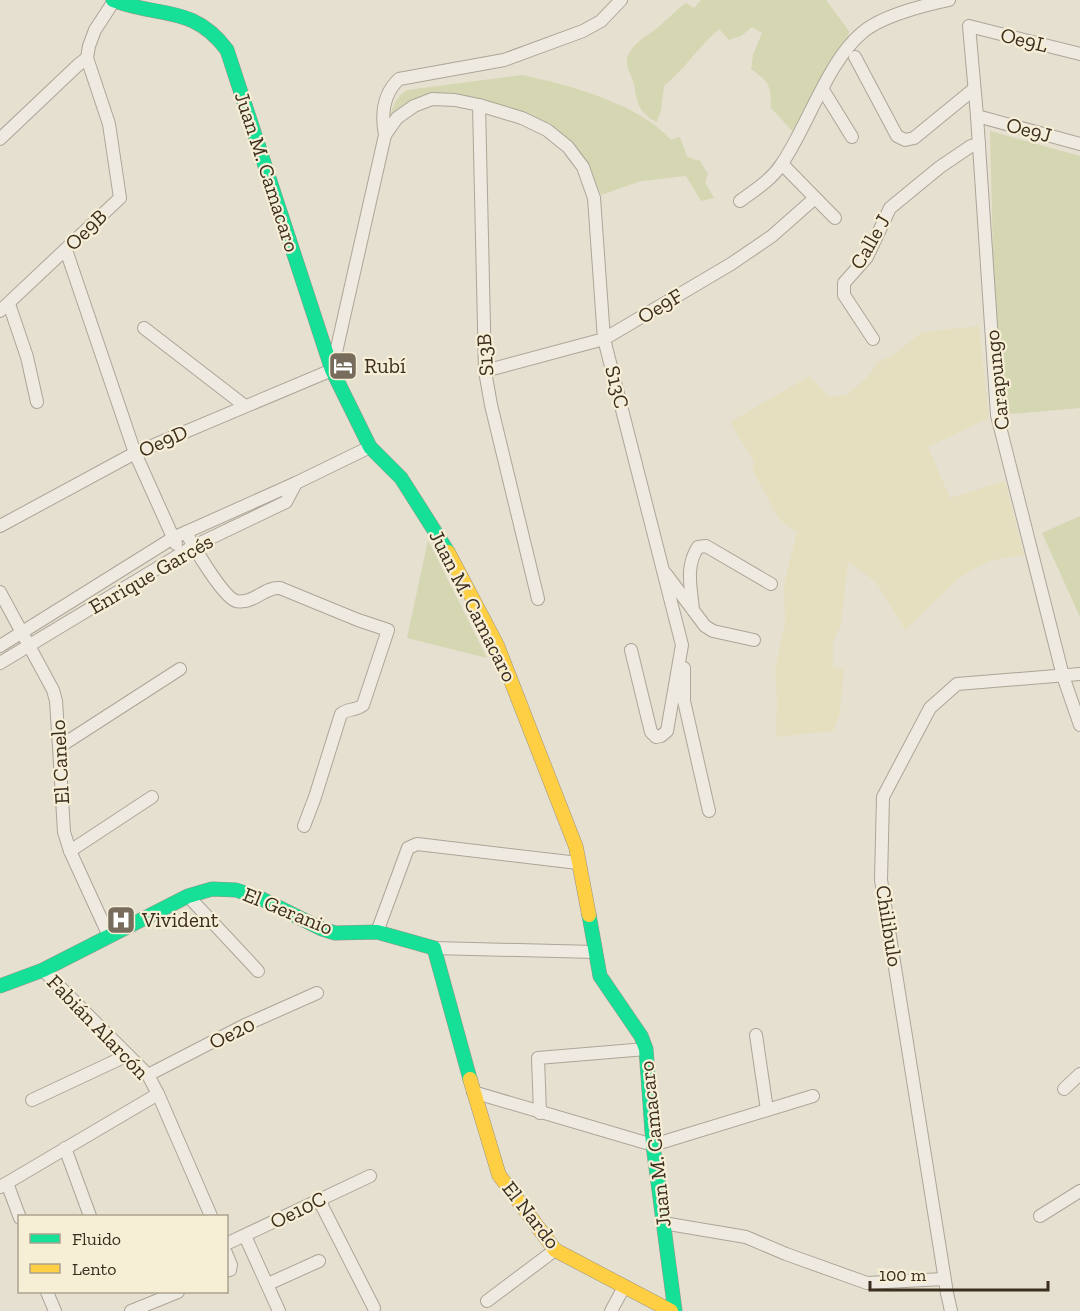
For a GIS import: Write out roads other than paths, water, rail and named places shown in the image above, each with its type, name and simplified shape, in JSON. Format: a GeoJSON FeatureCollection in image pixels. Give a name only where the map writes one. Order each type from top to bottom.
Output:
{"type":"FeatureCollection","features":[{"type":"Feature","properties":{"kind":"street"},"geometry":{"type":"LineString","coordinates":[[0,139],[87,58],[95,30],[114,0]]}},
{"type":"Feature","properties":{"kind":"street","name":"Juan M. Camacaro"},"geometry":{"type":"LineString","coordinates":[[114,0],[180,14],[196,20],[210,29],[227,50],[332,370],[370,447],[401,478],[441,538],[497,645],[576,847],[595,952],[603,983],[641,1036],[646,1048],[653,1145],[673,1311]]}},
{"type":"Feature","properties":{"kind":"street"},"geometry":{"type":"LineString","coordinates":[[332,370],[385,135],[382,118],[386,96],[392,86],[399,79],[504,60],[583,31],[601,21],[621,0]]}},
{"type":"Feature","properties":{"kind":"street"},"geometry":{"type":"LineString","coordinates":[[740,201],[762,185],[782,164],[844,50],[864,30],[893,17],[949,0]]}},
{"type":"Feature","properties":{"kind":"street","name":"Oe9L"},"geometry":{"type":"LineString","coordinates":[[969,26],[1080,54]]}},
{"type":"Feature","properties":{"kind":"street","name":"Carapungo"},"geometry":{"type":"LineString","coordinates":[[969,26],[997,415],[1063,676],[1080,725]]}},
{"type":"Feature","properties":{"kind":"street"},"geometry":{"type":"LineString","coordinates":[[855,57],[897,136],[905,140],[914,138],[974,88]]}},
{"type":"Feature","properties":{"kind":"street","name":"Oe9B"},"geometry":{"type":"LineString","coordinates":[[5,307],[120,198],[109,124],[87,58]]}},
{"type":"Feature","properties":{"kind":"street"},"geometry":{"type":"LineString","coordinates":[[823,90],[852,137]]}},
{"type":"Feature","properties":{"kind":"street","name":"S13C"},"geometry":{"type":"LineString","coordinates":[[385,135],[397,118],[414,106],[432,99],[455,100],[522,118],[547,130],[568,147],[583,167],[594,198],[604,339],[682,645],[667,731],[661,736],[656,737],[651,732],[631,650]]}},
{"type":"Feature","properties":{"kind":"street","name":"S13B"},"geometry":{"type":"LineString","coordinates":[[479,105],[483,185],[485,371],[491,405],[538,599]]}},
{"type":"Feature","properties":{"kind":"street","name":"Oe9J"},"geometry":{"type":"LineString","coordinates":[[977,116],[1080,144]]}},
{"type":"Feature","properties":{"kind":"street","name":"Calle J"},"geometry":{"type":"LineString","coordinates":[[873,339],[844,295],[844,283],[867,257],[890,208],[940,167],[971,146],[979,144]]}},
{"type":"Feature","properties":{"kind":"street"},"geometry":{"type":"LineString","coordinates":[[782,164],[835,218]]}},
{"type":"Feature","properties":{"kind":"street","name":"Oe9F"},"geometry":{"type":"LineString","coordinates":[[485,371],[604,339],[731,264],[772,236],[815,198]]}},
{"type":"Feature","properties":{"kind":"street"},"geometry":{"type":"LineString","coordinates":[[66,250],[135,453],[181,553]]}},
{"type":"Feature","properties":{"kind":"street"},"geometry":{"type":"LineString","coordinates":[[5,307],[27,357],[37,402]]}},
{"type":"Feature","properties":{"kind":"street"},"geometry":{"type":"LineString","coordinates":[[144,328],[245,406]]}},
{"type":"Feature","properties":{"kind":"street","name":"Oe9D"},"geometry":{"type":"LineString","coordinates":[[0,526],[135,453],[332,370]]}},
{"type":"Feature","properties":{"kind":"street","name":"Enrique Garcés"},"geometry":{"type":"LineString","coordinates":[[0,646],[173,538],[370,447]]}},
{"type":"Feature","properties":{"kind":"street","name":"Enrique Garcés"},"geometry":{"type":"LineString","coordinates":[[0,663],[181,553],[286,502],[296,483]]}},
{"type":"Feature","properties":{"kind":"street"},"geometry":{"type":"LineString","coordinates":[[186,532],[225,593],[236,601],[249,601],[265,591],[280,588],[357,620],[388,630],[363,705],[357,710],[348,710],[341,714],[304,826]]}},
{"type":"Feature","properties":{"kind":"street"},"geometry":{"type":"LineString","coordinates":[[693,610],[689,571],[691,558],[698,547],[706,546],[771,584]]}},
{"type":"Feature","properties":{"kind":"street"},"geometry":{"type":"LineString","coordinates":[[663,570],[705,626],[713,631],[754,640]]}},
{"type":"Feature","properties":{"kind":"street","name":"El Canelo"},"geometry":{"type":"LineString","coordinates":[[0,592],[53,690],[64,832],[70,851],[109,936]]}},
{"type":"Feature","properties":{"kind":"street"},"geometry":{"type":"LineString","coordinates":[[682,645],[684,701],[709,811]]}},
{"type":"Feature","properties":{"kind":"street"},"geometry":{"type":"LineString","coordinates":[[59,747],[180,669]]}},
{"type":"Feature","properties":{"kind":"street","name":"Chilibulo"},"geometry":{"type":"LineString","coordinates":[[951,1311],[881,880],[883,797],[930,708],[957,684],[1080,674]]}},
{"type":"Feature","properties":{"kind":"street"},"geometry":{"type":"LineString","coordinates":[[70,851],[152,797]]}},
{"type":"Feature","properties":{"kind":"street"},"geometry":{"type":"LineString","coordinates":[[377,932],[408,848],[412,845],[578,863]]}},
{"type":"Feature","properties":{"kind":"street","name":"El Geranio"},"geometry":{"type":"LineString","coordinates":[[0,986],[43,970],[188,896],[212,888],[236,890],[260,898],[322,929],[335,933],[377,932],[435,948]]}},
{"type":"Feature","properties":{"kind":"street"},"geometry":{"type":"LineString","coordinates":[[188,896],[258,971]]}},
{"type":"Feature","properties":{"kind":"street"},"geometry":{"type":"LineString","coordinates":[[595,952],[435,948],[473,1092],[653,1145],[813,1096]]}},
{"type":"Feature","properties":{"kind":"street","name":"Fabián Alarcón"},"geometry":{"type":"LineString","coordinates":[[43,970],[148,1075],[211,1215]]}},
{"type":"Feature","properties":{"kind":"street","name":"Oe20"},"geometry":{"type":"LineString","coordinates":[[148,1075],[245,1025],[317,993]]}},
{"type":"Feature","properties":{"kind":"street"},"geometry":{"type":"LineString","coordinates":[[756,1035],[767,1110]]}},
{"type":"Feature","properties":{"kind":"street"},"geometry":{"type":"LineString","coordinates":[[540,1113],[538,1058],[646,1048]]}},
{"type":"Feature","properties":{"kind":"street"},"geometry":{"type":"LineString","coordinates":[[32,1100],[128,1055]]}},
{"type":"Feature","properties":{"kind":"street"},"geometry":{"type":"LineString","coordinates":[[1064,1089],[1080,1074]]}},
{"type":"Feature","properties":{"kind":"street","name":"El Nardo"},"geometry":{"type":"LineString","coordinates":[[473,1092],[499,1175],[555,1250],[673,1311]]}},
{"type":"Feature","properties":{"kind":"street"},"geometry":{"type":"LineString","coordinates":[[18,1215],[3,1185],[158,1094]]}},
{"type":"Feature","properties":{"kind":"street"},"geometry":{"type":"LineString","coordinates":[[65,1148],[90,1215]]}},
{"type":"Feature","properties":{"kind":"street","name":"Oe10C"},"geometry":{"type":"LineString","coordinates":[[228,1243],[370,1176]]}},
{"type":"Feature","properties":{"kind":"street"},"geometry":{"type":"LineString","coordinates":[[1040,1216],[1080,1191]]}},
{"type":"Feature","properties":{"kind":"street"},"geometry":{"type":"LineString","coordinates":[[319,1200],[374,1308]]}},
{"type":"Feature","properties":{"kind":"street"},"geometry":{"type":"LineString","coordinates":[[663,1222],[746,1237],[867,1283],[944,1279]]}},
{"type":"Feature","properties":{"kind":"street"},"geometry":{"type":"LineString","coordinates":[[245,1236],[279,1311]]}},
{"type":"Feature","properties":{"kind":"street"},"geometry":{"type":"LineString","coordinates":[[487,1301],[555,1250]]}},
{"type":"Feature","properties":{"kind":"street"},"geometry":{"type":"LineString","coordinates":[[268,1284],[320,1261]]}},
{"type":"Feature","properties":{"kind":"street"},"geometry":{"type":"LineString","coordinates":[[611,1311],[624,1287]]}},
{"type":"Feature","properties":{"kind":"street"},"geometry":{"type":"LineString","coordinates":[[47,1293],[55,1311]]}},
{"type":"Feature","properties":{"kind":"street"},"geometry":{"type":"LineString","coordinates":[[131,1311],[176,1293]]}},
{"type":"Feature","properties":{"kind":"place","name":"Rubí"},"geometry":{"type":"Point","coordinates":[343,366]}},
{"type":"Feature","properties":{"kind":"place","name":"Vivident"},"geometry":{"type":"Point","coordinates":[121,920]}}]}
